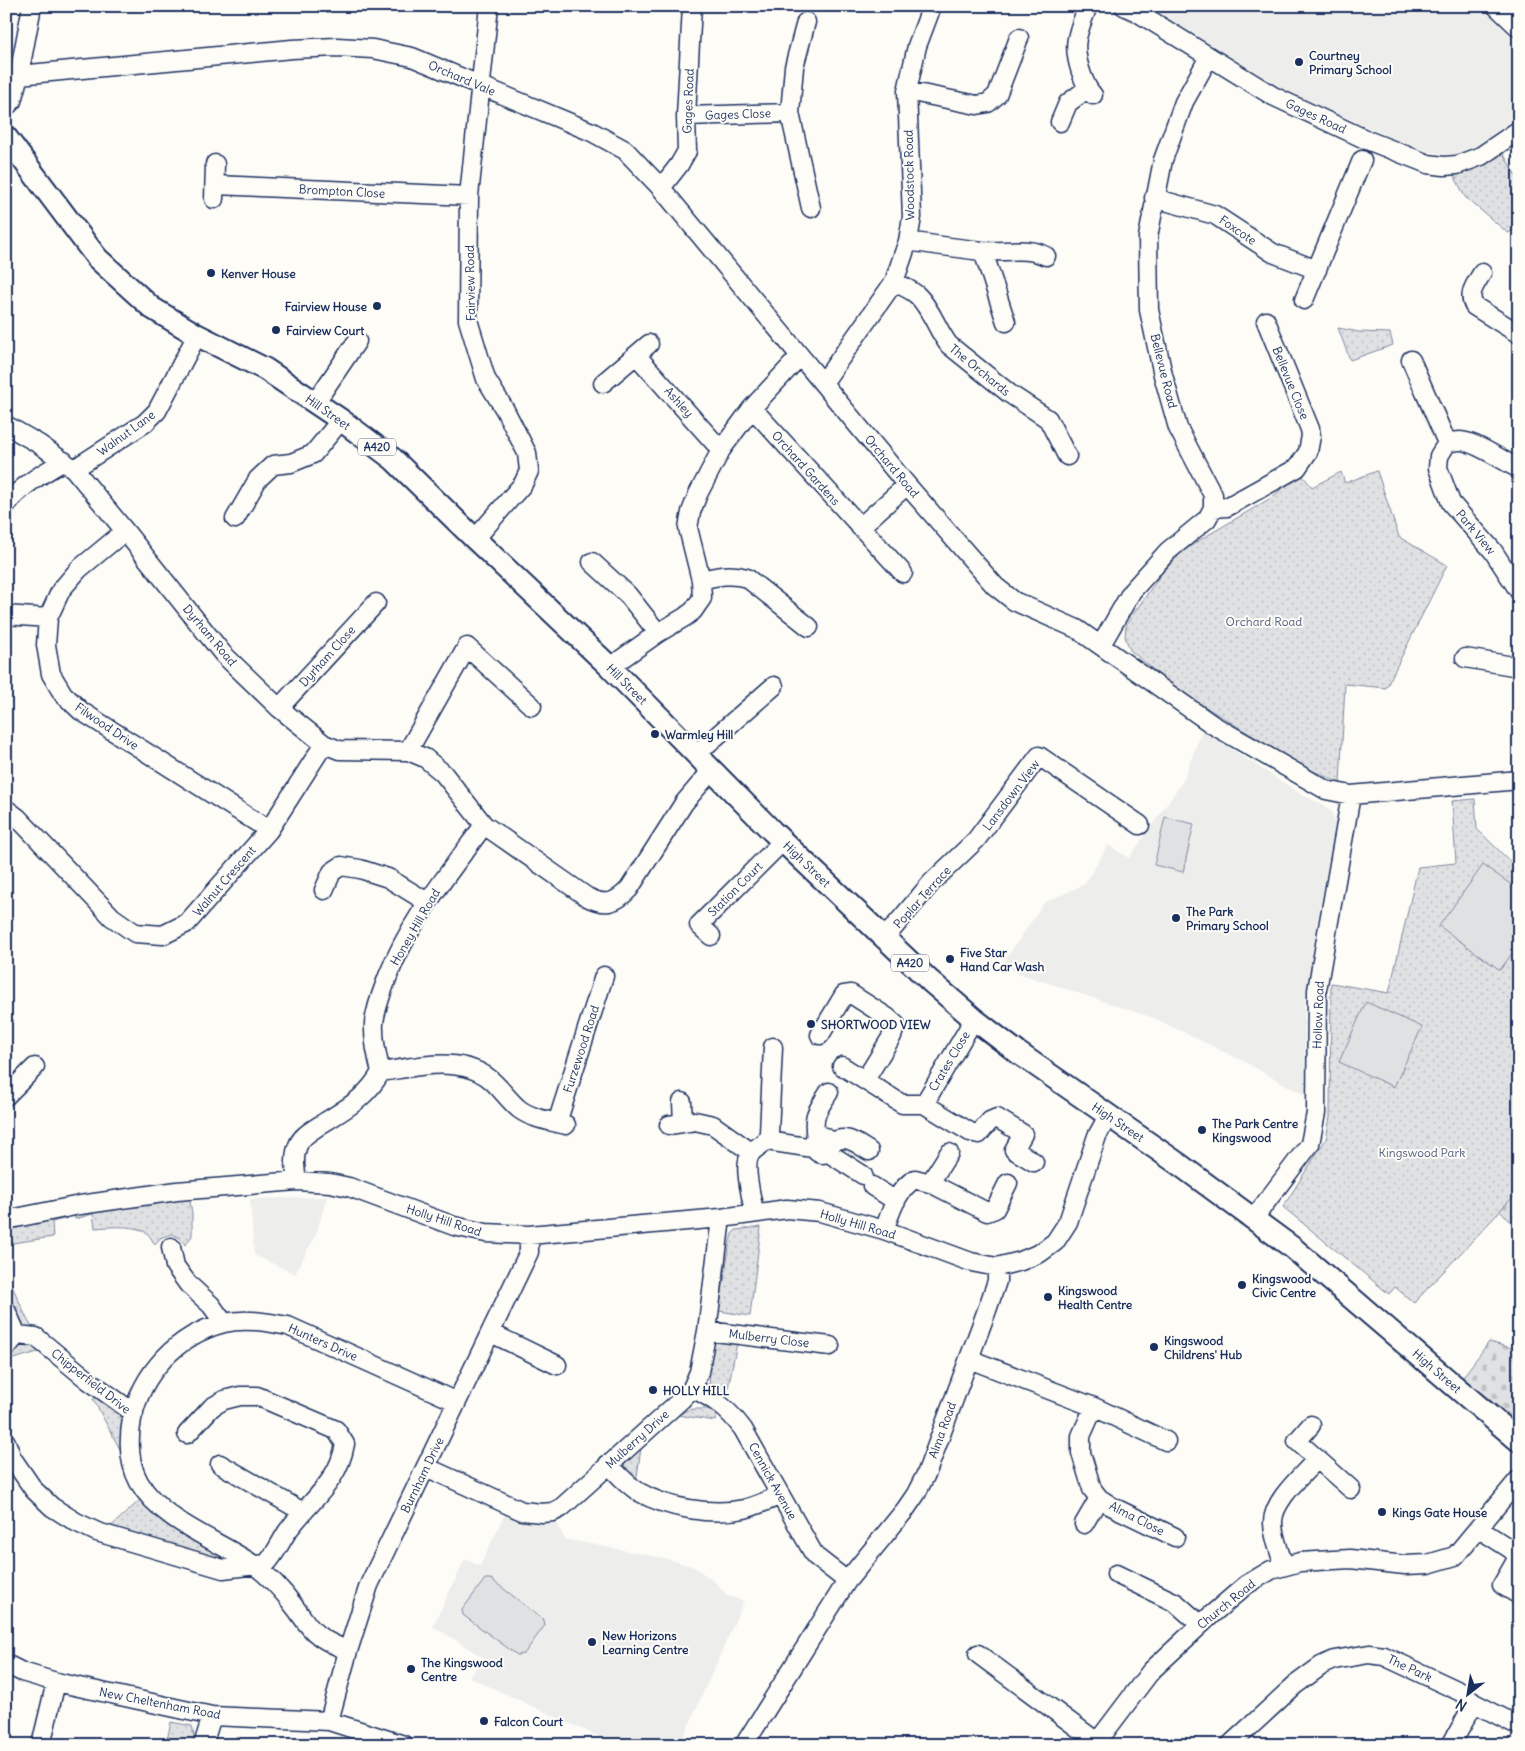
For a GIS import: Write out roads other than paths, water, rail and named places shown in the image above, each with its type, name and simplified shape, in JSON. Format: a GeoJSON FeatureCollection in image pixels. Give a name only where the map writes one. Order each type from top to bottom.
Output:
{"type":"FeatureCollection","features":[{"type":"Feature","properties":{"kind":"main road","name":"Hill Street"},"geometry":{"type":"LineString","coordinates":[[6,137],[97,258],[152,308],[197,336],[265,369],[341,420],[393,459],[610,667],[730,788]]}},
{"type":"Feature","properties":{"kind":"main road","name":"High Street"},"geometry":{"type":"LineString","coordinates":[[730,788],[884,939],[974,1019],[1017,1052],[1254,1218],[1293,1248],[1519,1441]]}},
{"type":"Feature","properties":{"kind":"street"},"geometry":{"type":"LineString","coordinates":[[6,107],[12,101],[19,76],[32,6]]}},
{"type":"Feature","properties":{"kind":"street","name":"Fairview Road"},"geometry":{"type":"LineString","coordinates":[[475,539],[523,484],[529,472],[527,453],[505,410],[486,379],[468,320],[468,196],[489,6]]}},
{"type":"Feature","properties":{"kind":"street","name":"Gages Road"},"geometry":{"type":"LineString","coordinates":[[661,188],[687,151],[686,116],[692,6]]}},
{"type":"Feature","properties":{"kind":"street","name":"Woodstock Road"},"geometry":{"type":"LineString","coordinates":[[823,383],[894,282],[908,242],[912,217],[907,92],[917,46],[932,6]]}},
{"type":"Feature","properties":{"kind":"street"},"geometry":{"type":"LineString","coordinates":[[1060,122],[1068,103],[1090,92],[1076,59],[1076,38],[1088,6]]}},
{"type":"Feature","properties":{"kind":"street","name":"Gages Road"},"geometry":{"type":"LineString","coordinates":[[1124,6],[1137,12],[1273,96],[1367,140],[1428,164],[1457,165],[1481,156],[1519,130]]}},
{"type":"Feature","properties":{"kind":"street"},"geometry":{"type":"LineString","coordinates":[[1496,6],[1519,28]]}},
{"type":"Feature","properties":{"kind":"street"},"geometry":{"type":"LineString","coordinates":[[806,22],[794,68],[790,113],[811,208]]}},
{"type":"Feature","properties":{"kind":"street"},"geometry":{"type":"LineString","coordinates":[[907,92],[977,105],[988,103],[997,95],[1019,38]]}},
{"type":"Feature","properties":{"kind":"street","name":"Orchard Vale"},"geometry":{"type":"LineString","coordinates":[[19,76],[292,49],[337,47],[373,49],[412,57],[592,132],[625,150],[661,188],[800,356]]}},
{"type":"Feature","properties":{"kind":"street","name":"Bellevue Road"},"geometry":{"type":"LineString","coordinates":[[1209,57],[1184,102],[1163,160],[1154,198],[1148,238],[1149,310],[1163,375],[1178,428],[1213,495],[1213,508]]}},
{"type":"Feature","properties":{"kind":"street","name":"Gages Close"},"geometry":{"type":"LineString","coordinates":[[686,116],[790,113]]}},
{"type":"Feature","properties":{"kind":"street"},"geometry":{"type":"LineString","coordinates":[[1304,300],[1362,160]]}},
{"type":"Feature","properties":{"kind":"street","name":"Brompton Close"},"geometry":{"type":"LineString","coordinates":[[215,164],[214,192],[468,196]]}},
{"type":"Feature","properties":{"kind":"street","name":"Foxcote"},"geometry":{"type":"LineString","coordinates":[[1154,198],[1216,215],[1273,253],[1318,270]]}},
{"type":"Feature","properties":{"kind":"street"},"geometry":{"type":"LineString","coordinates":[[908,242],[983,251],[1036,248]]}},
{"type":"Feature","properties":{"kind":"street"},"geometry":{"type":"LineString","coordinates":[[983,251],[1006,322]]}},
{"type":"Feature","properties":{"kind":"street"},"geometry":{"type":"LineString","coordinates":[[1482,273],[1471,293],[1471,300],[1474,306],[1519,334]]}},
{"type":"Feature","properties":{"kind":"street","name":"The Orchards"},"geometry":{"type":"LineString","coordinates":[[894,282],[917,295],[925,304],[941,335],[949,344],[1010,394],[1048,419],[1068,456]]}},
{"type":"Feature","properties":{"kind":"street","name":"Bellevue Close"},"geometry":{"type":"LineString","coordinates":[[1213,508],[1227,507],[1297,468],[1308,452],[1311,436],[1310,429],[1266,321]]}},
{"type":"Feature","properties":{"kind":"street","name":"Walnut Lane"},"geometry":{"type":"LineString","coordinates":[[6,505],[30,481],[69,465],[144,423],[157,411],[197,336]]}},
{"type":"Feature","properties":{"kind":"street"},"geometry":{"type":"LineString","coordinates":[[315,403],[357,342]]}},
{"type":"Feature","properties":{"kind":"street","name":"Ashley"},"geometry":{"type":"LineString","coordinates":[[602,383],[643,350],[721,450]]}},
{"type":"Feature","properties":{"kind":"street"},"geometry":{"type":"LineString","coordinates":[[610,667],[693,611],[702,598],[701,580],[688,528],[691,512],[698,494],[721,450],[752,408],[800,356]]}},
{"type":"Feature","properties":{"kind":"street","name":"Orchard Road"},"geometry":{"type":"LineString","coordinates":[[800,356],[907,485],[995,586],[1014,600],[1077,629],[1213,725],[1326,790],[1351,795],[1519,780]]}},
{"type":"Feature","properties":{"kind":"street"},"geometry":{"type":"LineString","coordinates":[[1412,360],[1447,443],[1460,440],[1493,454],[1519,469]]}},
{"type":"Feature","properties":{"kind":"street","name":"Orchard Gardens"},"geometry":{"type":"LineString","coordinates":[[752,408],[902,574]]}},
{"type":"Feature","properties":{"kind":"street"},"geometry":{"type":"LineString","coordinates":[[235,519],[258,479],[273,465],[291,463],[314,454],[341,420]]}},
{"type":"Feature","properties":{"kind":"street","name":"Dyrham Road"},"geometry":{"type":"LineString","coordinates":[[6,425],[39,444],[69,465],[125,531],[223,654],[279,708],[324,744],[339,750],[408,751]]}},
{"type":"Feature","properties":{"kind":"street","name":"Park View"},"geometry":{"type":"LineString","coordinates":[[1447,443],[1439,456],[1438,468],[1451,503],[1492,551],[1519,592]]}},
{"type":"Feature","properties":{"kind":"street"},"geometry":{"type":"LineString","coordinates":[[860,527],[907,485]]}},
{"type":"Feature","properties":{"kind":"street"},"geometry":{"type":"LineString","coordinates":[[1101,645],[1132,591],[1168,551],[1207,519],[1213,508]]}},
{"type":"Feature","properties":{"kind":"street","name":"Filwood Drive"},"geometry":{"type":"LineString","coordinates":[[125,531],[79,569],[61,590],[48,618],[46,645],[51,674],[63,694],[81,711],[269,830]]}},
{"type":"Feature","properties":{"kind":"street"},"geometry":{"type":"LineString","coordinates":[[592,562],[628,595],[658,633]]}},
{"type":"Feature","properties":{"kind":"street"},"geometry":{"type":"LineString","coordinates":[[701,580],[724,575],[736,575],[747,578],[808,627]]}},
{"type":"Feature","properties":{"kind":"street","name":"Dyrham Close"},"geometry":{"type":"LineString","coordinates":[[279,708],[376,603]]}},
{"type":"Feature","properties":{"kind":"street"},"geometry":{"type":"LineString","coordinates":[[6,615],[48,618]]}},
{"type":"Feature","properties":{"kind":"street"},"geometry":{"type":"LineString","coordinates":[[532,706],[467,647],[408,751],[425,758],[443,772],[484,825],[586,897],[598,903],[612,902],[622,898],[630,890],[684,803],[712,770]]}},
{"type":"Feature","properties":{"kind":"street"},"geometry":{"type":"LineString","coordinates":[[1465,658],[1519,667]]}},
{"type":"Feature","properties":{"kind":"street"},"geometry":{"type":"LineString","coordinates":[[696,754],[774,686]]}},
{"type":"Feature","properties":{"kind":"street","name":"Walnut Crescent"},"geometry":{"type":"LineString","coordinates":[[6,809],[18,818],[112,917],[134,933],[163,935],[188,923],[269,830],[324,744]]}},
{"type":"Feature","properties":{"kind":"street","name":"Lansdown View"},"geometry":{"type":"LineString","coordinates":[[960,856],[976,840],[1039,756],[1140,825]]}},
{"type":"Feature","properties":{"kind":"street","name":"Hollow Road"},"geometry":{"type":"LineString","coordinates":[[1254,1218],[1310,1144],[1316,1113],[1317,990],[1351,795]]}},
{"type":"Feature","properties":{"kind":"street","name":"Honey Hill Road"},"geometry":{"type":"LineString","coordinates":[[381,1072],[374,1026],[377,1004],[397,953],[427,902],[484,825]]}},
{"type":"Feature","properties":{"kind":"street","name":"Station Court"},"geometry":{"type":"LineString","coordinates":[[711,936],[699,925],[783,841]]}},
{"type":"Feature","properties":{"kind":"street","name":"Poplar Terrace"},"geometry":{"type":"LineString","coordinates":[[884,939],[932,882],[960,856]]}},
{"type":"Feature","properties":{"kind":"street"},"geometry":{"type":"LineString","coordinates":[[324,890],[332,872],[341,866],[360,869],[388,878],[427,902]]}},
{"type":"Feature","properties":{"kind":"street","name":"Furzewood Road"},"geometry":{"type":"LineString","coordinates":[[381,1072],[430,1064],[460,1066],[485,1075],[504,1091],[519,1108],[531,1116],[562,1124],[604,976]]}},
{"type":"Feature","properties":{"kind":"street"},"geometry":{"type":"LineString","coordinates":[[820,1035],[844,995],[851,994],[887,1016],[896,1025],[892,1036],[865,1080]]}},
{"type":"Feature","properties":{"kind":"street","name":"Crates Close"},"geometry":{"type":"LineString","coordinates":[[924,1104],[974,1019]]}},
{"type":"Feature","properties":{"kind":"street"},"geometry":{"type":"LineString","coordinates":[[767,1141],[774,1047]]}},
{"type":"Feature","properties":{"kind":"street","name":"Crates Close"},"geometry":{"type":"LineString","coordinates":[[842,1066],[902,1104],[924,1104],[970,1132],[978,1134],[990,1121],[997,1118],[1023,1134],[1014,1150],[1034,1162]]}},
{"type":"Feature","properties":{"kind":"street"},"geometry":{"type":"LineString","coordinates":[[6,1096],[35,1067]]}},
{"type":"Feature","properties":{"kind":"street"},"geometry":{"type":"LineString","coordinates":[[296,1181],[295,1154],[300,1141],[310,1132],[364,1096],[373,1086],[381,1072]]}},
{"type":"Feature","properties":{"kind":"street"},"geometry":{"type":"LineString","coordinates":[[829,1092],[814,1117],[814,1123],[822,1145],[896,1201]]}},
{"type":"Feature","properties":{"kind":"street"},"geometry":{"type":"LineString","coordinates":[[682,1102],[676,1124],[695,1121],[713,1126],[751,1152]]}},
{"type":"Feature","properties":{"kind":"street"},"geometry":{"type":"LineString","coordinates":[[998,1267],[1040,1253],[1054,1242],[1068,1222],[1097,1136],[1108,1116]]}},
{"type":"Feature","properties":{"kind":"street"},"geometry":{"type":"LineString","coordinates":[[754,1212],[747,1162],[751,1152],[767,1141],[822,1145],[840,1138],[847,1138],[869,1151]]}},
{"type":"Feature","properties":{"kind":"street"},"geometry":{"type":"LineString","coordinates":[[930,1183],[948,1153]]}},
{"type":"Feature","properties":{"kind":"street"},"geometry":{"type":"LineString","coordinates":[[884,1230],[900,1193],[908,1183],[915,1179],[930,1183],[987,1212],[994,1209],[1008,1183]]}},
{"type":"Feature","properties":{"kind":"street","name":"Holly Hill Road"},"geometry":{"type":"LineString","coordinates":[[6,1220],[80,1205],[177,1191],[296,1181],[330,1183],[350,1187],[454,1226],[486,1234],[529,1235],[721,1218],[787,1208],[820,1212],[884,1230],[970,1262],[998,1267]]}},
{"type":"Feature","properties":{"kind":"street","name":"Mulberry Drive"},"geometry":{"type":"LineString","coordinates":[[426,1467],[522,1511],[542,1513],[553,1512],[561,1508],[692,1388],[699,1372],[708,1331],[721,1218]]}},
{"type":"Feature","properties":{"kind":"street","name":"Burnham Drive"},"geometry":{"type":"LineString","coordinates":[[329,1721],[348,1650],[369,1585],[529,1252],[529,1235]]}},
{"type":"Feature","properties":{"kind":"street"},"geometry":{"type":"LineString","coordinates":[[171,1247],[175,1266],[188,1284],[211,1305],[224,1323]]}},
{"type":"Feature","properties":{"kind":"street","name":"Alma Road"},"geometry":{"type":"LineString","coordinates":[[744,1745],[847,1581],[916,1494],[927,1472],[990,1303],[997,1280],[998,1267]]}},
{"type":"Feature","properties":{"kind":"street","name":"Chipperfield Drive"},"geometry":{"type":"LineString","coordinates":[[6,1310],[12,1342],[36,1337],[88,1380],[134,1413],[128,1439],[131,1463],[139,1482],[152,1500],[175,1518],[255,1566],[280,1589],[316,1634],[348,1650]]}},
{"type":"Feature","properties":{"kind":"street","name":"Hunters Drive"},"geometry":{"type":"LineString","coordinates":[[134,1413],[143,1387],[156,1366],[174,1348],[200,1332],[224,1323],[266,1321],[288,1326],[457,1402]]}},
{"type":"Feature","properties":{"kind":"street","name":"Mulberry Close"},"geometry":{"type":"LineString","coordinates":[[708,1331],[830,1346]]}},
{"type":"Feature","properties":{"kind":"street"},"geometry":{"type":"LineString","coordinates":[[491,1333],[558,1365]]}},
{"type":"Feature","properties":{"kind":"street"},"geometry":{"type":"LineString","coordinates":[[969,1359],[1094,1407],[1166,1441]]}},
{"type":"Feature","properties":{"kind":"street","name":"Cennick Avenue"},"geometry":{"type":"LineString","coordinates":[[692,1388],[729,1410],[743,1429],[815,1556],[847,1581]]}},
{"type":"Feature","properties":{"kind":"street"},"geometry":{"type":"LineString","coordinates":[[6,1442],[12,1458],[34,1490],[52,1507],[76,1522],[97,1532],[223,1569],[266,1564],[270,1560],[303,1512],[330,1483],[342,1460],[345,1444],[336,1430],[257,1396],[240,1396],[224,1400],[212,1407],[188,1434]]}},
{"type":"Feature","properties":{"kind":"street","name":"Alma Close"},"geometry":{"type":"LineString","coordinates":[[1094,1407],[1081,1436],[1081,1453],[1092,1489],[1099,1498],[1111,1506],[1175,1537]]}},
{"type":"Feature","properties":{"kind":"street"},"geometry":{"type":"LineString","coordinates":[[1311,1425],[1297,1441],[1351,1490]]}},
{"type":"Feature","properties":{"kind":"street"},"geometry":{"type":"LineString","coordinates":[[1284,1566],[1273,1524],[1274,1512],[1281,1500],[1317,1459]]}},
{"type":"Feature","properties":{"kind":"street"},"geometry":{"type":"LineString","coordinates":[[220,1464],[303,1512]]}},
{"type":"Feature","properties":{"kind":"street"},"geometry":{"type":"LineString","coordinates":[[608,1464],[641,1493],[666,1504],[694,1510],[743,1509],[780,1496]]}},
{"type":"Feature","properties":{"kind":"street","name":"Church Road"},"geometry":{"type":"LineString","coordinates":[[1102,1742],[1151,1671],[1200,1624],[1246,1585],[1271,1570],[1300,1562],[1350,1559],[1405,1565],[1428,1564],[1455,1556],[1519,1479]]}},
{"type":"Feature","properties":{"kind":"street","name":"Alma Close"},"geometry":{"type":"LineString","coordinates":[[1084,1524],[1099,1498]]}},
{"type":"Feature","properties":{"kind":"street"},"geometry":{"type":"LineString","coordinates":[[1479,1529],[1512,1550],[1518,1559],[1502,1585],[1519,1595]]}},
{"type":"Feature","properties":{"kind":"street"},"geometry":{"type":"LineString","coordinates":[[1116,1574],[1176,1603],[1200,1624]]}},
{"type":"Feature","properties":{"kind":"street"},"geometry":{"type":"LineString","coordinates":[[978,1654],[1102,1742]]}},
{"type":"Feature","properties":{"kind":"street","name":"The Park"},"geometry":{"type":"LineString","coordinates":[[1230,1745],[1295,1684],[1321,1666],[1350,1656],[1369,1654],[1384,1656],[1461,1692],[1474,1703],[1519,1726]]}},
{"type":"Feature","properties":{"kind":"street","name":"New Cheltenham Road"},"geometry":{"type":"LineString","coordinates":[[6,1664],[22,1672],[56,1682],[212,1716],[329,1721],[404,1745]]}},
{"type":"Feature","properties":{"kind":"street"},"geometry":{"type":"LineString","coordinates":[[42,1745],[56,1682]]}},
{"type":"Feature","properties":{"kind":"street"},"geometry":{"type":"LineString","coordinates":[[1451,1745],[1474,1703]]}},
{"type":"Feature","properties":{"kind":"street"},"geometry":{"type":"LineString","coordinates":[[202,1745],[212,1716]]}},
{"type":"Feature","properties":{"kind":"place","name":"Courtney Primary School"},"geometry":{"type":"Point","coordinates":[1299,62]}},
{"type":"Feature","properties":{"kind":"place","name":"Kenver House"},"geometry":{"type":"Point","coordinates":[211,273]}},
{"type":"Feature","properties":{"kind":"place","name":"Fairview House"},"geometry":{"type":"Point","coordinates":[377,306]}},
{"type":"Feature","properties":{"kind":"place","name":"Fairview Court"},"geometry":{"type":"Point","coordinates":[276,330]}},
{"type":"Feature","properties":{"kind":"place","name":"Warmley Hill"},"geometry":{"type":"Point","coordinates":[655,734]}},
{"type":"Feature","properties":{"kind":"place","name":"The Park Primary School"},"geometry":{"type":"Point","coordinates":[1176,918]}},
{"type":"Feature","properties":{"kind":"place","name":"Five Star Hand Car Wash"},"geometry":{"type":"Point","coordinates":[950,959]}},
{"type":"Feature","properties":{"kind":"place","name":"SHORTWOOD VIEW"},"geometry":{"type":"Point","coordinates":[811,1024]}},
{"type":"Feature","properties":{"kind":"place","name":"The Park Centre Kingswood"},"geometry":{"type":"Point","coordinates":[1202,1130]}},
{"type":"Feature","properties":{"kind":"place","name":"Kingswood Civic Centre"},"geometry":{"type":"Point","coordinates":[1242,1285]}},
{"type":"Feature","properties":{"kind":"place","name":"Kingswood Health Centre"},"geometry":{"type":"Point","coordinates":[1048,1297]}},
{"type":"Feature","properties":{"kind":"place","name":"Kingswood Childrens' Hub"},"geometry":{"type":"Point","coordinates":[1154,1347]}},
{"type":"Feature","properties":{"kind":"place","name":"HOLLY HILL"},"geometry":{"type":"Point","coordinates":[653,1390]}},
{"type":"Feature","properties":{"kind":"place","name":"Kings Gate House"},"geometry":{"type":"Point","coordinates":[1382,1512]}},
{"type":"Feature","properties":{"kind":"place","name":"New Horizons Learning Centre"},"geometry":{"type":"Point","coordinates":[592,1642]}},
{"type":"Feature","properties":{"kind":"place","name":"The Kingswood Centre"},"geometry":{"type":"Point","coordinates":[411,1669]}},
{"type":"Feature","properties":{"kind":"place","name":"Falcon Court"},"geometry":{"type":"Point","coordinates":[484,1721]}},
{"type":"Feature","properties":{"kind":"park label","name":"Kingswood Park"},"geometry":{"type":"Point","coordinates":[1422,1152]}}]}
